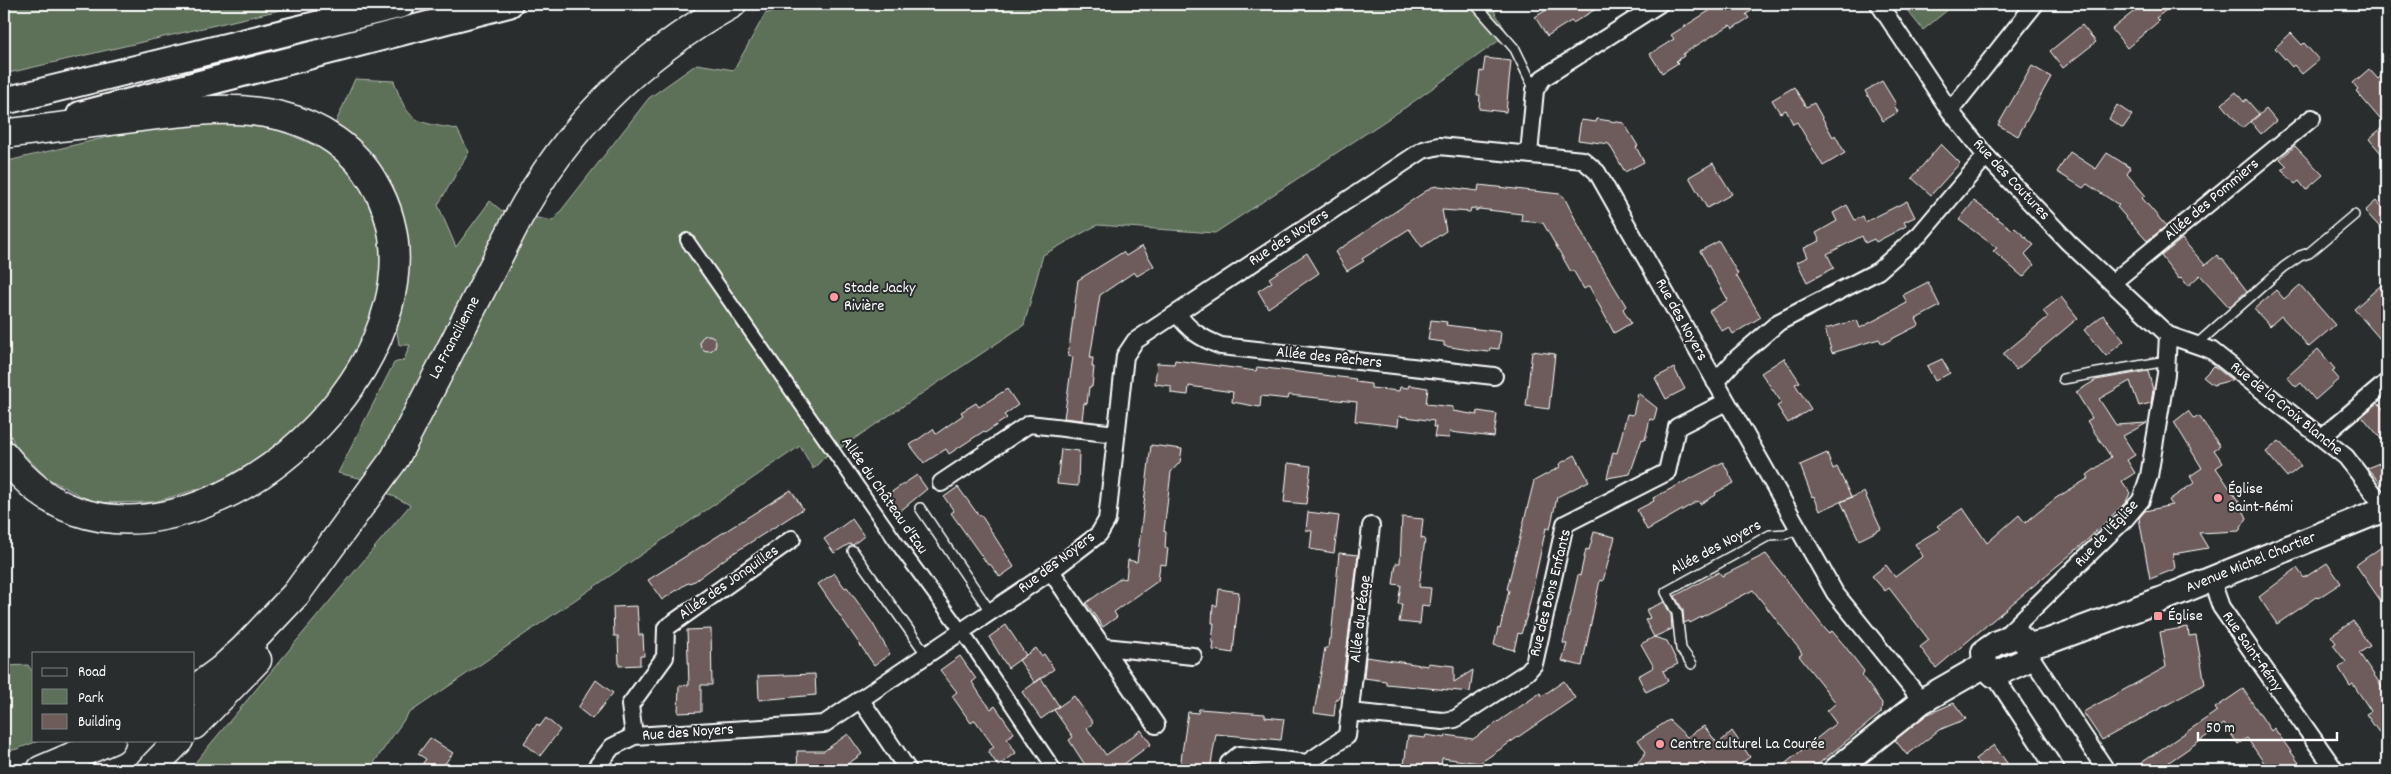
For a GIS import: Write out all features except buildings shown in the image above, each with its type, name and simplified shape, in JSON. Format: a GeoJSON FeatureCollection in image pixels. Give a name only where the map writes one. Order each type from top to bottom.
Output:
{"type":"FeatureCollection","features":[{"type":"Feature","properties":{"kind":"highway","name":"La Francilienne"},"geometry":{"type":"LineString","coordinates":[[195,689],[221,670],[244,649],[296,594],[395,458],[517,220],[536,186],[558,154],[595,109],[630,75],[687,31],[732,4]]}},
{"type":"Feature","properties":{"kind":"highway"},"geometry":{"type":"LineString","coordinates":[[4,455],[18,472],[53,500],[73,510],[110,519],[154,517],[177,512],[206,502],[244,485],[266,471],[298,446],[340,401],[356,377],[368,356],[382,323],[389,301],[395,255],[388,211],[381,194],[366,170],[357,159],[332,138],[302,122],[283,116],[247,110],[206,110],[7,134]]}},
{"type":"Feature","properties":{"kind":"highway"},"geometry":{"type":"LineString","coordinates":[[195,724],[300,613],[324,583],[360,526],[395,458]]}},
{"type":"Feature","properties":{"kind":"highway"},"geometry":{"type":"LineString","coordinates":[[41,770],[106,742]]}},
{"type":"Feature","properties":{"kind":"highway"},"geometry":{"type":"LineString","coordinates":[[150,770],[177,742]]}},
{"type":"Feature","properties":{"kind":"main road"},"geometry":{"type":"LineString","coordinates":[[4,100],[402,4]]}},
{"type":"Feature","properties":{"kind":"main road"},"geometry":{"type":"LineString","coordinates":[[7,134],[509,4]]}},
{"type":"Feature","properties":{"kind":"main road","name":"Avenue Michel Chartier"},"geometry":{"type":"LineString","coordinates":[[1836,770],[1922,701],[1990,670],[2027,660],[2029,650],[2050,641],[2211,579],[2387,507]]}},
{"type":"Feature","properties":{"kind":"main road"},"geometry":{"type":"LineString","coordinates":[[1990,670],[1984,652],[1997,643],[2016,636],[2023,639],[2029,650]]}},
{"type":"Feature","properties":{"kind":"street"},"geometry":{"type":"LineString","coordinates":[[1528,154],[1536,90],[1543,78],[1659,4]]}},
{"type":"Feature","properties":{"kind":"street","name":"Rue des Coutures"},"geometry":{"type":"LineString","coordinates":[[1880,4],[1950,111],[1986,156],[2069,243],[2168,335]]}},
{"type":"Feature","properties":{"kind":"street"},"geometry":{"type":"LineString","coordinates":[[1950,111],[2035,4]]}},
{"type":"Feature","properties":{"kind":"street","name":"Allée des Pommiers"},"geometry":{"type":"LineString","coordinates":[[2112,283],[2312,118]]}},
{"type":"Feature","properties":{"kind":"street","name":"Rue des Noyers"},"geometry":{"type":"LineString","coordinates":[[594,770],[612,747],[634,736],[824,724],[960,630],[1051,571],[1098,534],[1106,520],[1125,356],[1135,341],[1423,150],[1438,146],[1582,160],[1597,172],[1726,402],[1763,462],[1835,593],[1922,701]]}},
{"type":"Feature","properties":{"kind":"street"},"geometry":{"type":"LineString","coordinates":[[1715,382],[1737,358],[1779,322],[1878,271],[1920,234],[1986,156]]}},
{"type":"Feature","properties":{"kind":"street","name":"Allée du Château d'Eau"},"geometry":{"type":"LineString","coordinates":[[687,240],[899,546],[960,630],[1055,770]]}},
{"type":"Feature","properties":{"kind":"street","name":"Allée des Pêchers"},"geometry":{"type":"LineString","coordinates":[[1177,312],[1186,326],[1201,338],[1221,346],[1494,376]]}},
{"type":"Feature","properties":{"kind":"street","name":"Rue de la Croix Blanche"},"geometry":{"type":"LineString","coordinates":[[2168,335],[2211,350],[2235,367],[2346,457],[2374,496],[2387,507]]}},
{"type":"Feature","properties":{"kind":"street","name":"Rue de l'Église"},"geometry":{"type":"LineString","coordinates":[[1997,643],[2125,519],[2140,500],[2149,476],[2167,361],[2168,335]]}},
{"type":"Feature","properties":{"kind":"street"},"geometry":{"type":"LineString","coordinates":[[2322,438],[2387,382]]}},
{"type":"Feature","properties":{"kind":"street","name":"Rue des Bons Enfants"},"geometry":{"type":"LineString","coordinates":[[1349,712],[1442,722],[1455,719],[1527,672],[1534,664],[1565,524],[1667,472],[1677,427],[1726,402]]}},
{"type":"Feature","properties":{"kind":"street"},"geometry":{"type":"LineString","coordinates":[[941,483],[1029,424],[1116,434]]}},
{"type":"Feature","properties":{"kind":"street","name":"Allée du Péage"},"geometry":{"type":"LineString","coordinates":[[1349,712],[1371,526]]}},
{"type":"Feature","properties":{"kind":"street","name":"Allée des Jonquilles"},"geometry":{"type":"LineString","coordinates":[[634,736],[630,705],[664,657],[666,628],[792,539]]}},
{"type":"Feature","properties":{"kind":"street"},"geometry":{"type":"LineString","coordinates":[[1051,571],[1156,725]]}},
{"type":"Feature","properties":{"kind":"street","name":"Rue Saint-Rémy"},"geometry":{"type":"LineString","coordinates":[[2211,579],[2221,607],[2335,770]]}},
{"type":"Feature","properties":{"kind":"street"},"geometry":{"type":"LineString","coordinates":[[1104,647],[1193,656]]}},
{"type":"Feature","properties":{"kind":"street"},"geometry":{"type":"LineString","coordinates":[[2029,650],[2106,770]]}},
{"type":"Feature","properties":{"kind":"street"},"geometry":{"type":"LineString","coordinates":[[1990,670],[2056,770]]}},
{"type":"Feature","properties":{"kind":"street"},"geometry":{"type":"LineString","coordinates":[[860,699],[908,770]]}},
{"type":"Feature","properties":{"kind":"street"},"geometry":{"type":"LineString","coordinates":[[1229,770],[1229,763],[1239,755],[1307,763],[1347,736],[1349,712]]}},
{"type":"Feature","properties":{"kind":"lane"},"geometry":{"type":"LineString","coordinates":[[1477,6],[1515,49],[1536,90]]}},
{"type":"Feature","properties":{"kind":"lane"},"geometry":{"type":"LineString","coordinates":[[2197,344],[2284,267],[2300,256],[2309,253],[2354,215]]}},
{"type":"Feature","properties":{"kind":"lane"},"geometry":{"type":"LineString","coordinates":[[2063,379],[2167,361]]}},
{"type":"Feature","properties":{"kind":"lane"},"geometry":{"type":"LineString","coordinates":[[920,508],[990,611]]}},
{"type":"Feature","properties":{"kind":"lane","name":"Allée des Noyers"},"geometry":{"type":"LineString","coordinates":[[1692,664],[1681,649],[1677,613],[1666,592],[1711,569],[1723,559],[1770,535],[1786,534],[1798,528]]}},
{"type":"Feature","properties":{"kind":"lane"},"geometry":{"type":"LineString","coordinates":[[853,551],[926,654]]}},
{"type":"Feature","properties":{"kind":"green space"},"geometry":{"type":"Polygon","coordinates":[[[4,4],[306,4],[4,74],[4,4]]]}},
{"type":"Feature","properties":{"kind":"green space"},"geometry":{"type":"Polygon","coordinates":[[[792,4],[1510,4],[1494,11],[1508,34],[1406,107],[1215,233],[1097,225],[1043,255],[1024,325],[836,451],[809,430],[830,452],[813,469],[800,446],[408,714],[369,770],[174,770],[193,765],[410,505],[359,478],[338,473],[394,363],[404,360],[410,345],[399,345],[395,319],[409,261],[398,203],[369,161],[332,131],[355,79],[394,81],[404,105],[415,118],[422,122],[457,129],[469,152],[438,205],[456,247],[490,201],[502,211],[553,221],[649,98],[697,64],[734,70],[765,14],[792,4]]]}},
{"type":"Feature","properties":{"kind":"green space"},"geometry":{"type":"Polygon","coordinates":[[[1902,4],[1955,4],[1923,30],[1902,4]]]}},
{"type":"Feature","properties":{"kind":"green space"},"geometry":{"type":"Polygon","coordinates":[[[219,122],[276,129],[326,150],[356,177],[375,212],[381,254],[377,298],[361,342],[318,410],[271,452],[211,485],[154,502],[94,503],[47,478],[15,445],[4,421],[4,162],[120,134],[219,122]]]}},
{"type":"Feature","properties":{"kind":"green space"},"geometry":{"type":"Polygon","coordinates":[[[28,665],[32,671],[32,742],[36,742],[4,752],[4,666],[28,665]]]}},
{"type":"Feature","properties":{"kind":"place","name":"Stade Jacky Rivière"},"geometry":{"type":"Point","coordinates":[834,297]}},
{"type":"Feature","properties":{"kind":"place","name":"Église Saint-Rémi"},"geometry":{"type":"Point","coordinates":[2218,498]}},
{"type":"Feature","properties":{"kind":"place","name":"Église"},"geometry":{"type":"Point","coordinates":[2158,616]}},
{"type":"Feature","properties":{"kind":"place","name":"Centre culturel La Courée"},"geometry":{"type":"Point","coordinates":[1660,744]}}]}
